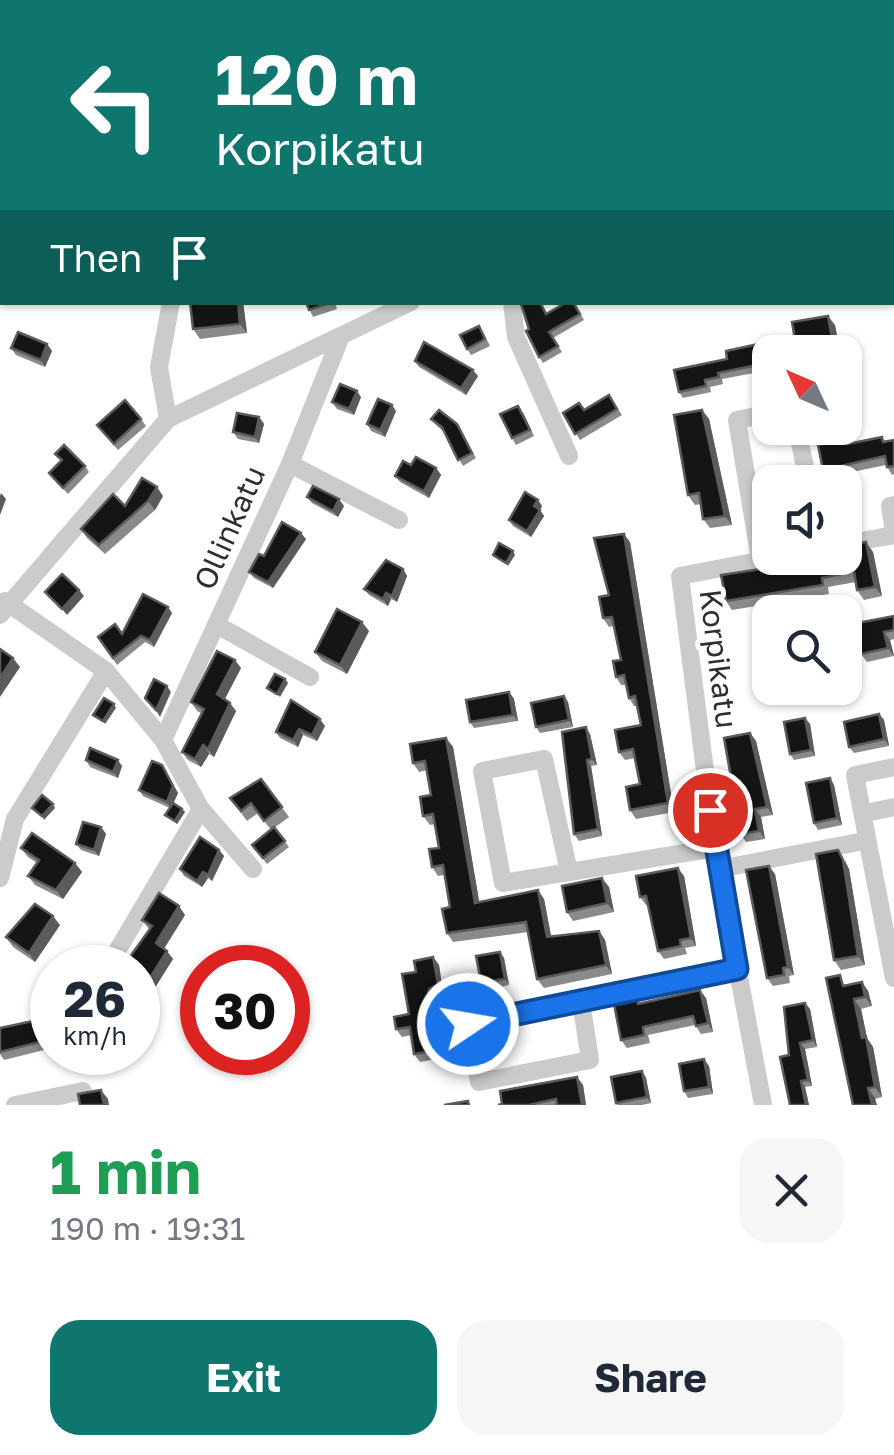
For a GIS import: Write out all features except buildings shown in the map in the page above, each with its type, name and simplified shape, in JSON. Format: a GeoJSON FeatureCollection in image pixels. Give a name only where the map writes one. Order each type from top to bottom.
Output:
{"type":"FeatureCollection","features":[{"type":"Feature","properties":{"kind":"street"},"geometry":{"type":"LineString","coordinates":[[168,419],[159,367],[169,305]]}},
{"type":"Feature","properties":{"kind":"street"},"geometry":{"type":"LineString","coordinates":[[253,868],[201,809],[163,740],[106,671],[4,606],[168,419],[405,305]]}},
{"type":"Feature","properties":{"kind":"street"},"geometry":{"type":"LineString","coordinates":[[512,305],[516,337],[569,456]]}},
{"type":"Feature","properties":{"kind":"street","name":"Ollinkatu"},"geometry":{"type":"LineString","coordinates":[[163,740],[290,464],[341,336]]}},
{"type":"Feature","properties":{"kind":"street"},"geometry":{"type":"LineString","coordinates":[[752,417],[738,420],[752,487]]}},
{"type":"Feature","properties":{"kind":"street"},"geometry":{"type":"LineString","coordinates":[[290,464],[399,520]]}},
{"type":"Feature","properties":{"kind":"street"},"geometry":{"type":"LineString","coordinates":[[862,540],[894,533],[890,506],[894,505]]}},
{"type":"Feature","properties":{"kind":"street","name":"Korpikatu"},"geometry":{"type":"LineString","coordinates":[[752,562],[680,576],[715,848],[763,1105]]}},
{"type":"Feature","properties":{"kind":"street"},"geometry":{"type":"LineString","coordinates":[[217,625],[310,677]]}},
{"type":"Feature","properties":{"kind":"street"},"geometry":{"type":"LineString","coordinates":[[0,878],[15,819],[106,671]]}},
{"type":"Feature","properties":{"kind":"street"},"geometry":{"type":"LineString","coordinates":[[569,872],[544,759],[482,771],[503,883],[715,848]]}},
{"type":"Feature","properties":{"kind":"street"},"geometry":{"type":"LineString","coordinates":[[894,767],[855,774],[866,813],[864,842],[894,978]]}},
{"type":"Feature","properties":{"kind":"street"},"geometry":{"type":"LineString","coordinates":[[866,813],[894,808]]}},
{"type":"Feature","properties":{"kind":"street"},"geometry":{"type":"LineString","coordinates":[[121,945],[201,809]]}},
{"type":"Feature","properties":{"kind":"street"},"geometry":{"type":"LineString","coordinates":[[719,869],[864,842]]}},
{"type":"Feature","properties":{"kind":"street"},"geometry":{"type":"LineString","coordinates":[[581,1000],[590,1060],[479,1082],[468,1024],[581,1000],[737,969]]}},
{"type":"Feature","properties":{"kind":"street"},"geometry":{"type":"LineString","coordinates":[[14,1105],[83,1091]]}},
{"type":"Feature","properties":{"kind":"route"},"geometry":{"type":"LineString","coordinates":[[468,1024],[737,969],[710,810]]}}]}
